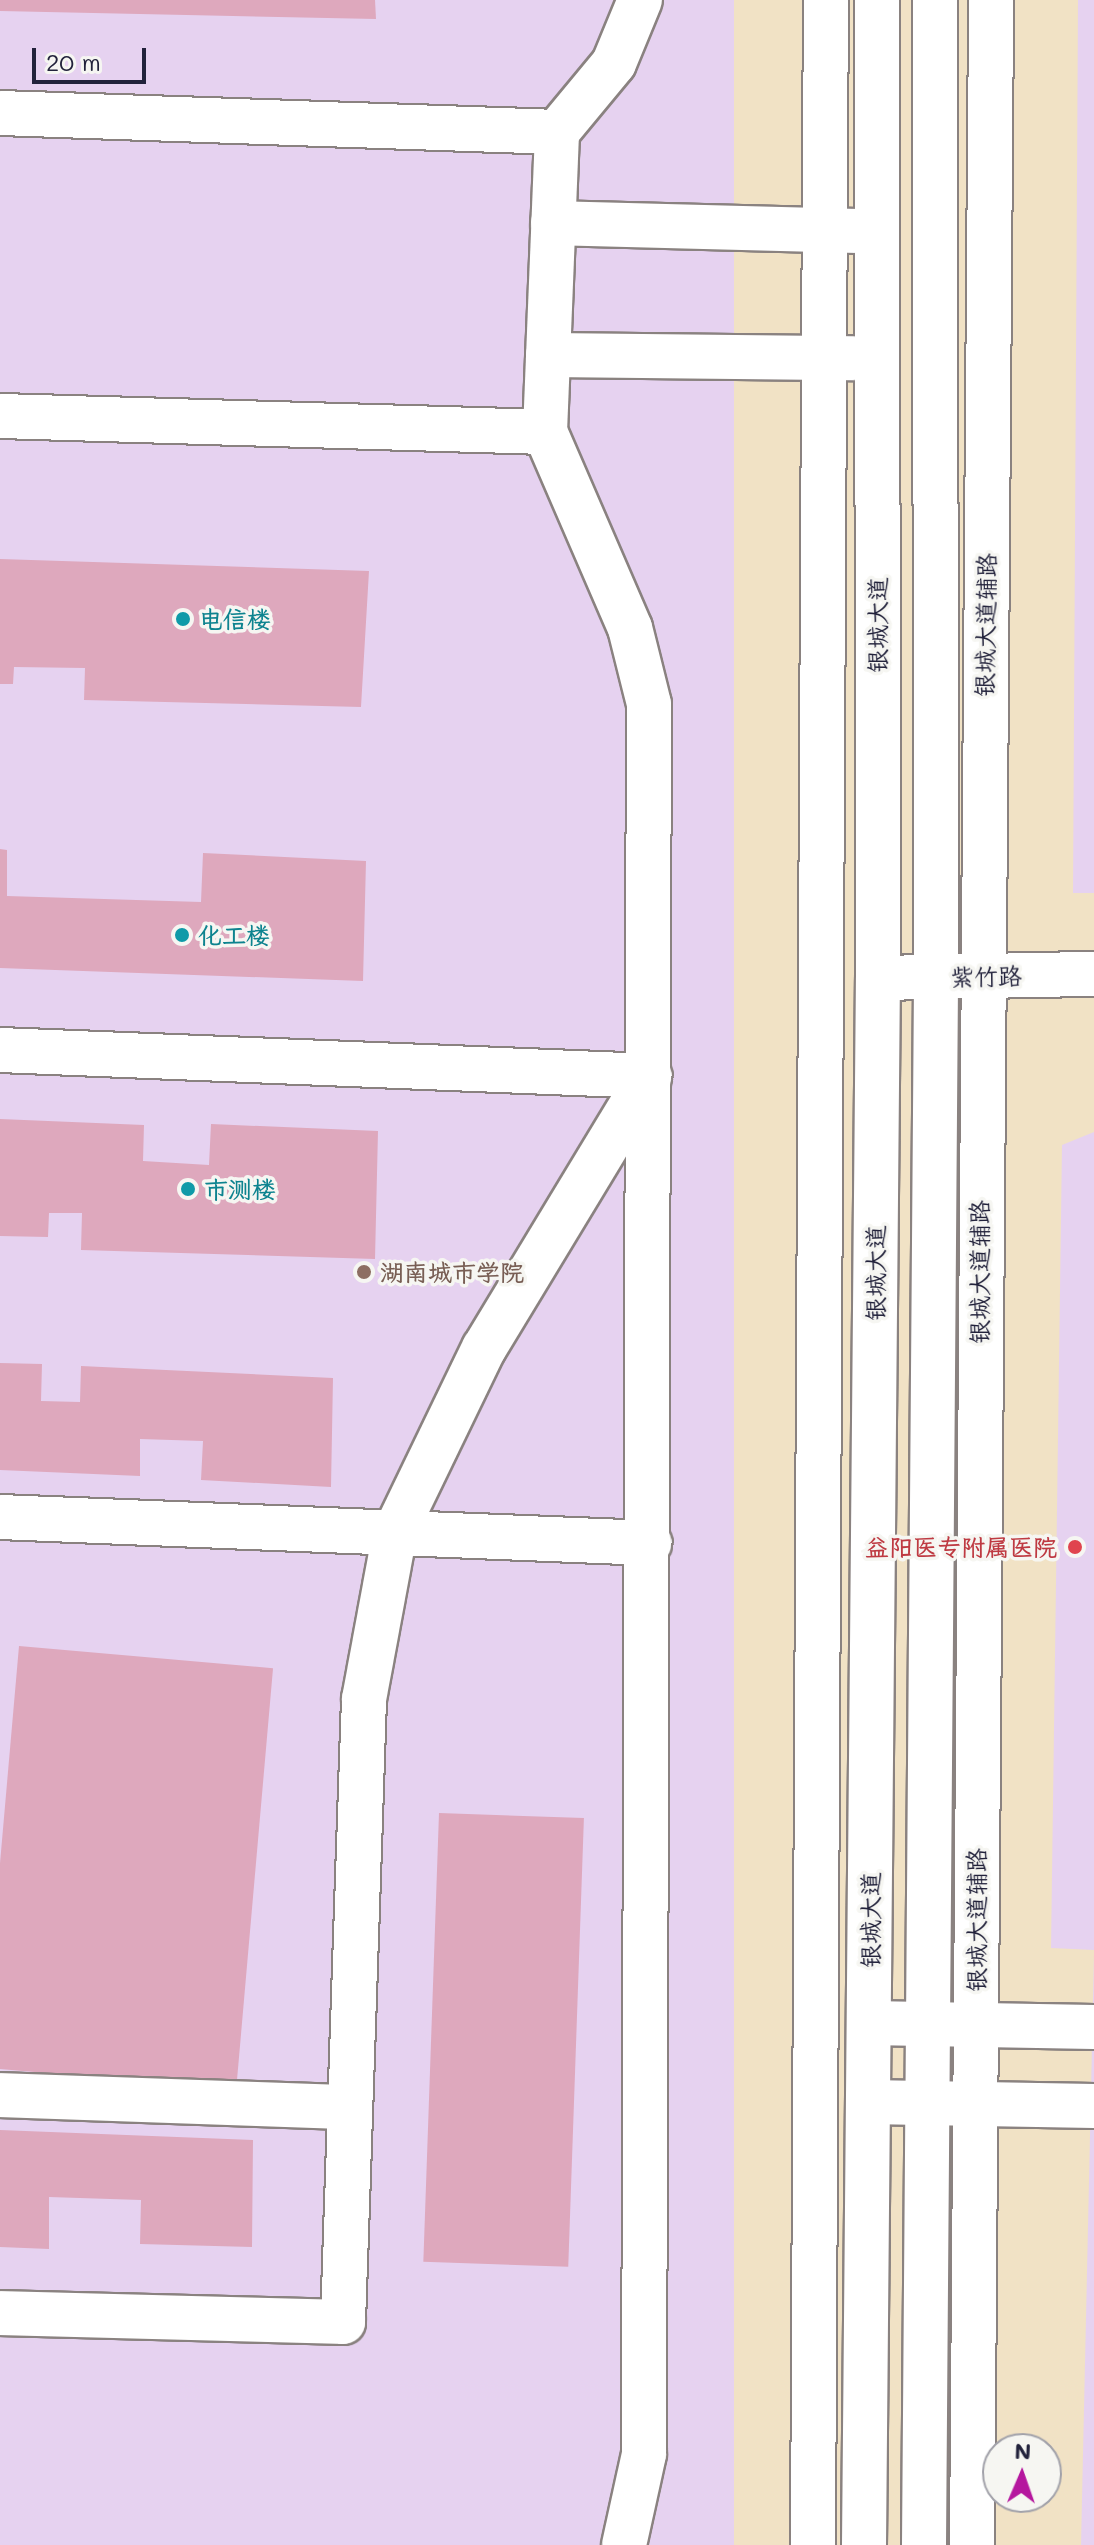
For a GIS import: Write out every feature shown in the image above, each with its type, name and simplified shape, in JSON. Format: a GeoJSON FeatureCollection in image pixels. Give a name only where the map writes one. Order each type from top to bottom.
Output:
{"type":"FeatureCollection","features":[{"type":"Feature","properties":{"kind":"street"},"geometry":{"type":"LineString","coordinates":[[624,2545],[644,2454],[649,704],[630,628],[545,432],[557,132],[614,63],[640,0]]}},
{"type":"Feature","properties":{"kind":"street"},"geometry":{"type":"LineString","coordinates":[[813,2545],[826,0]]}},
{"type":"Feature","properties":{"kind":"street","name":"银城大道"},"geometry":{"type":"LineString","coordinates":[[864,2545],[878,978],[877,0]]}},
{"type":"Feature","properties":{"kind":"street"},"geometry":{"type":"LineString","coordinates":[[924,2545],[936,977],[935,0]]}},
{"type":"Feature","properties":{"kind":"street","name":"银城大道辅路"},"geometry":{"type":"LineString","coordinates":[[972,2545],[981,976],[991,0]]}},
{"type":"Feature","properties":{"kind":"street"},"geometry":{"type":"LineString","coordinates":[[0,113],[557,132]]}},
{"type":"Feature","properties":{"kind":"street"},"geometry":{"type":"LineString","coordinates":[[553,223],[877,232]]}},
{"type":"Feature","properties":{"kind":"street"},"geometry":{"type":"LineString","coordinates":[[548,355],[877,359]]}},
{"type":"Feature","properties":{"kind":"street"},"geometry":{"type":"LineString","coordinates":[[0,416],[545,432]]}},
{"type":"Feature","properties":{"kind":"street","name":"紫竹路"},"geometry":{"type":"LineString","coordinates":[[878,978],[1094,974]]}},
{"type":"Feature","properties":{"kind":"street"},"geometry":{"type":"LineString","coordinates":[[0,1050],[649,1076]]}},
{"type":"Feature","properties":{"kind":"street"},"geometry":{"type":"LineString","coordinates":[[0,2313],[343,2322],[364,1699],[395,1532],[484,1348],[649,1076]]}},
{"type":"Feature","properties":{"kind":"street"},"geometry":{"type":"LineString","coordinates":[[0,1517],[649,1543]]}},
{"type":"Feature","properties":{"kind":"street"},"geometry":{"type":"LineString","coordinates":[[869,2023],[1094,2027]]}},
{"type":"Feature","properties":{"kind":"street"},"geometry":{"type":"LineString","coordinates":[[0,2095],[350,2107]]}},
{"type":"Feature","properties":{"kind":"street"},"geometry":{"type":"LineString","coordinates":[[868,2102],[1094,2106]]}},
{"type":"Feature","properties":{"kind":"shaded area","name":"湖南城市学院"},"geometry":{"type":"Polygon","coordinates":[[[0,0],[734,0],[734,2545],[0,2545],[0,0]]]}},
{"type":"Feature","properties":{"kind":"shaded area"},"geometry":{"type":"Polygon","coordinates":[[[1078,0],[1094,0],[1094,893],[1073,893],[1078,0]]]}},
{"type":"Feature","properties":{"kind":"shaded area","name":"益阳医专附属医院"},"geometry":{"type":"Polygon","coordinates":[[[1094,1132],[1094,1950],[1051,1948],[1062,1145],[1094,1132]]]}},
{"type":"Feature","properties":{"kind":"shaded area"},"geometry":{"type":"Polygon","coordinates":[[[1094,1954],[1094,2545],[1081,2545],[1094,1954]]]}},
{"type":"Feature","properties":{"kind":"building"},"geometry":{"type":"Polygon","coordinates":[[[0,0],[375,0],[376,19],[0,11],[0,0]]]}},
{"type":"Feature","properties":{"kind":"building","name":"电信楼"},"geometry":{"type":"Polygon","coordinates":[[[0,559],[369,571],[361,707],[84,700],[85,668],[14,667],[13,684],[0,684],[0,559]]]}},
{"type":"Feature","properties":{"kind":"building","name":"化工楼"},"geometry":{"type":"Polygon","coordinates":[[[0,849],[7,850],[7,896],[201,902],[203,853],[366,861],[363,981],[0,968],[0,849]]]}},
{"type":"Feature","properties":{"kind":"building","name":"市测楼"},"geometry":{"type":"Polygon","coordinates":[[[0,1119],[144,1125],[143,1161],[209,1165],[211,1124],[378,1131],[375,1259],[81,1250],[82,1213],[49,1213],[48,1237],[0,1236],[0,1119]]]}},
{"type":"Feature","properties":{"kind":"building"},"geometry":{"type":"Polygon","coordinates":[[[0,1363],[42,1364],[41,1401],[80,1402],[81,1366],[333,1378],[331,1487],[201,1480],[203,1441],[140,1439],[140,1476],[0,1470],[0,1363]]]}},
{"type":"Feature","properties":{"kind":"building"},"geometry":{"type":"Polygon","coordinates":[[[19,1646],[273,1668],[236,2090],[0,2069],[0,1863],[19,1646]]]}},
{"type":"Feature","properties":{"kind":"building"},"geometry":{"type":"Polygon","coordinates":[[[439,1813],[584,1818],[568,2267],[423,2262],[439,1813]]]}},
{"type":"Feature","properties":{"kind":"building"},"geometry":{"type":"Polygon","coordinates":[[[0,2130],[253,2140],[252,2247],[140,2244],[141,2200],[49,2197],[49,2249],[0,2247],[0,2130]]]}},
{"type":"Feature","properties":{"kind":"place","name":"电信楼"},"geometry":{"type":"Point","coordinates":[183,619]}},
{"type":"Feature","properties":{"kind":"place","name":"化工楼"},"geometry":{"type":"Point","coordinates":[182,935]}},
{"type":"Feature","properties":{"kind":"place","name":"市测楼"},"geometry":{"type":"Point","coordinates":[188,1189]}},
{"type":"Feature","properties":{"kind":"place","name":"湖南城市学院"},"geometry":{"type":"Point","coordinates":[364,1272]}},
{"type":"Feature","properties":{"kind":"place","name":"益阳医专附属医院"},"geometry":{"type":"Point","coordinates":[1075,1547]}}]}
